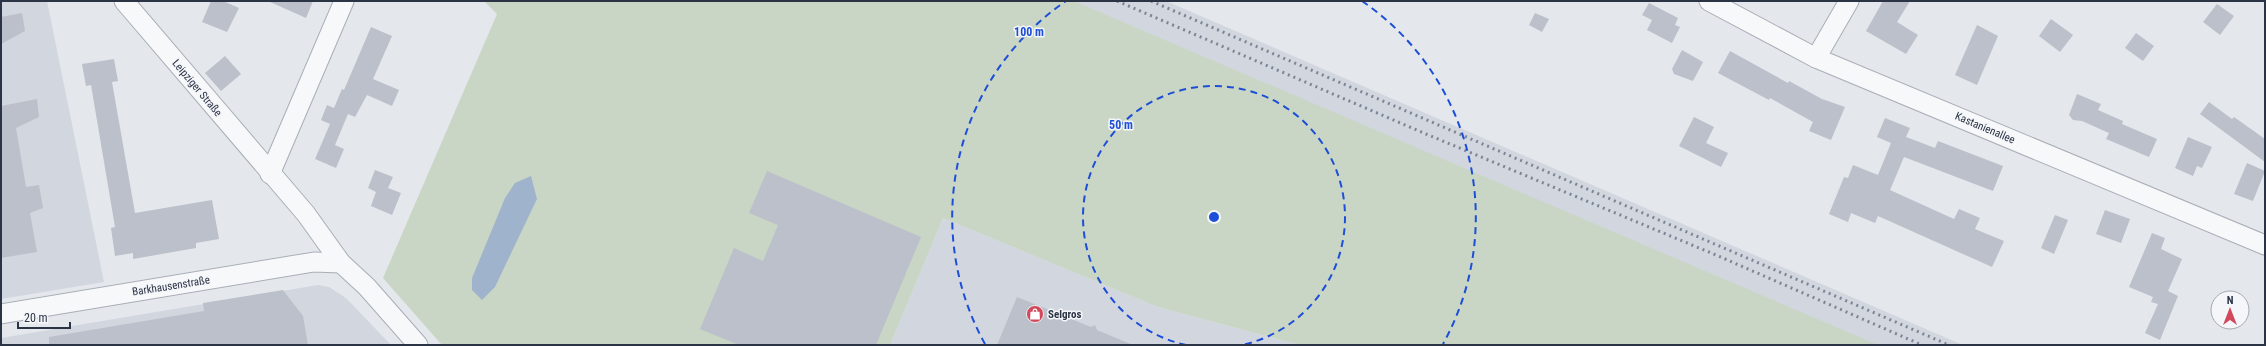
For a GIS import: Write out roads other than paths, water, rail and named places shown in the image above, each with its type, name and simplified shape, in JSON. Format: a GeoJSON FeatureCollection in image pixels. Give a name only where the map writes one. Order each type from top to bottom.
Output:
{"type":"FeatureCollection","features":[{"type":"Feature","properties":{"kind":"street","name":"Leipziger Straße"},"geometry":{"type":"LineString","coordinates":[[124,1],[270,174],[306,214],[341,263],[367,287],[418,345]]}},
{"type":"Feature","properties":{"kind":"street"},"geometry":{"type":"LineString","coordinates":[[270,174],[344,1]]}},
{"type":"Feature","properties":{"kind":"street","name":"Kastanienallee"},"geometry":{"type":"LineString","coordinates":[[1708,1],[1816,58],[2265,245]]}},
{"type":"Feature","properties":{"kind":"street"},"geometry":{"type":"LineString","coordinates":[[1816,58],[1849,1]]}},
{"type":"Feature","properties":{"kind":"street","name":"Barkhausenstraße"},"geometry":{"type":"LineString","coordinates":[[1,314],[314,262],[341,263]]}},
{"type":"Feature","properties":{"kind":"water"},"geometry":{"type":"Polygon","coordinates":[[[531,176],[537,199],[495,287],[482,300],[472,290],[472,278],[505,198],[515,183],[531,176]]]}},
{"type":"Feature","properties":{"kind":"railway"},"geometry":{"type":"LineString","coordinates":[[1117,1],[1426,134],[1716,255],[1922,345]]}},
{"type":"Feature","properties":{"kind":"railway"},"geometry":{"type":"LineString","coordinates":[[1151,1],[1949,345]]}},
{"type":"Feature","properties":{"kind":"place","name":"Selgros"},"geometry":{"type":"Point","coordinates":[1035,314]}}]}
